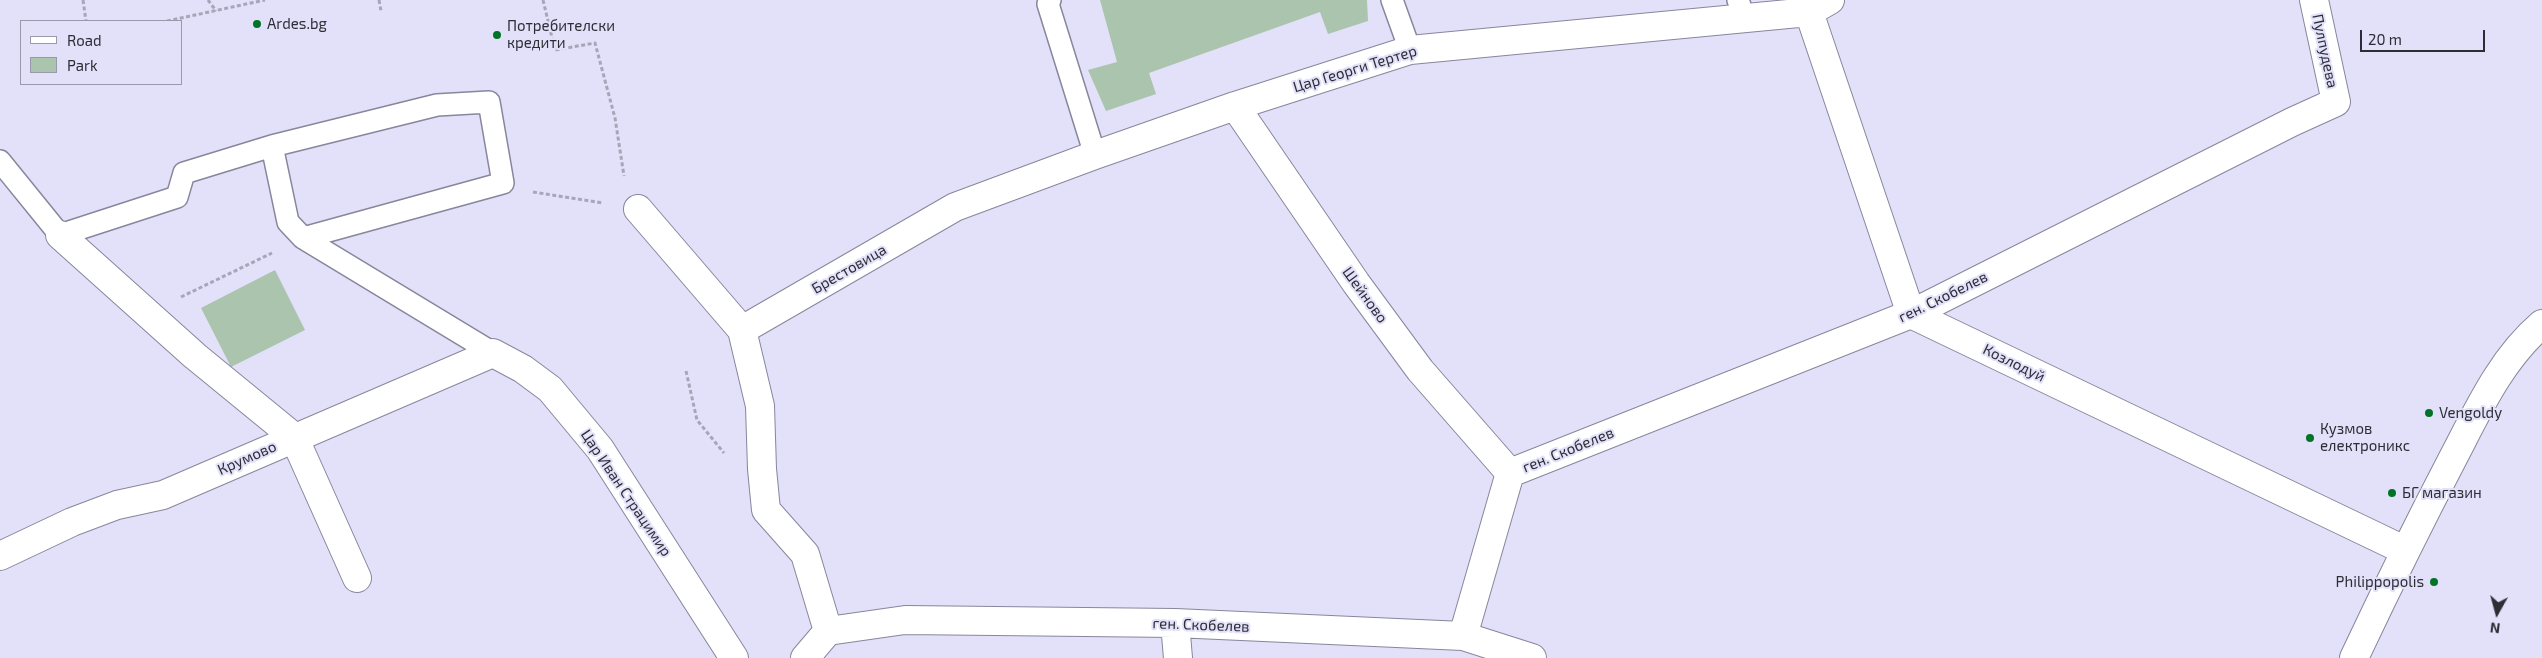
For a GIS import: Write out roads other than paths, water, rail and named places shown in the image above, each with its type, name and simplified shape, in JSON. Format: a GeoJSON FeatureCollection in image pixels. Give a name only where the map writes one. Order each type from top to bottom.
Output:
{"type":"FeatureCollection","features":[{"type":"Feature","properties":{"kind":"street","name":"Пулпудева"},"geometry":{"type":"LineString","coordinates":[[2314,0],[2336,102]]}},
{"type":"Feature","properties":{"kind":"street","name":"Цар Георги Тертер"},"geometry":{"type":"LineString","coordinates":[[955,207],[1235,106],[1410,50],[1741,9],[1819,6]]}},
{"type":"Feature","properties":{"kind":"street"},"geometry":{"type":"LineString","coordinates":[[1819,6],[1911,314]]}},
{"type":"Feature","properties":{"kind":"street","name":"ген. Скобелев"},"geometry":{"type":"LineString","coordinates":[[828,631],[905,620],[1175,623],[1463,636],[1510,474],[1911,314],[2292,122],[2336,102]]}},
{"type":"Feature","properties":{"kind":"street","name":"Шейново"},"geometry":{"type":"LineString","coordinates":[[1235,106],[1356,283],[1420,370],[1510,474]]}},
{"type":"Feature","properties":{"kind":"street","name":"Брестовица"},"geometry":{"type":"LineString","coordinates":[[742,330],[955,207]]}},
{"type":"Feature","properties":{"kind":"street"},"geometry":{"type":"LineString","coordinates":[[638,209],[742,330],[760,406],[762,469],[766,510],[805,554],[828,631],[805,658]]}},
{"type":"Feature","properties":{"kind":"street"},"geometry":{"type":"LineString","coordinates":[[60,235],[195,356],[294,437],[356,578]]}},
{"type":"Feature","properties":{"kind":"street","name":"Козлодуй"},"geometry":{"type":"LineString","coordinates":[[1911,314],[2404,550]]}},
{"type":"Feature","properties":{"kind":"street"},"geometry":{"type":"LineString","coordinates":[[2354,658],[2404,550],[2492,383],[2528,336],[2542,324]]}},
{"type":"Feature","properties":{"kind":"street","name":"Крумово"},"geometry":{"type":"LineString","coordinates":[[0,556],[72,522],[117,505],[163,495],[493,353]]}},
{"type":"Feature","properties":{"kind":"street","name":"Цар Иван Страцимир"},"geometry":{"type":"LineString","coordinates":[[493,353],[523,369],[550,389],[600,449],[734,658]]}},
{"type":"Feature","properties":{"kind":"street"},"geometry":{"type":"LineString","coordinates":[[1175,623],[1178,658]]}},
{"type":"Feature","properties":{"kind":"street"},"geometry":{"type":"LineString","coordinates":[[1463,636],[1532,658]]}},
{"type":"Feature","properties":{"kind":"lane"},"geometry":{"type":"LineString","coordinates":[[1050,0],[1048,4],[1095,155]]}},
{"type":"Feature","properties":{"kind":"lane"},"geometry":{"type":"LineString","coordinates":[[1392,0],[1410,50]]}},
{"type":"Feature","properties":{"kind":"lane"},"geometry":{"type":"LineString","coordinates":[[0,161],[60,235],[176,197],[184,172],[272,146],[437,104],[489,102],[503,183],[303,238]]}},
{"type":"Feature","properties":{"kind":"lane"},"geometry":{"type":"LineString","coordinates":[[272,146],[288,222],[303,238],[493,353]]}},
{"type":"Feature","properties":{"kind":"place","name":"Ardes.bg"},"geometry":{"type":"Point","coordinates":[257,24]}},
{"type":"Feature","properties":{"kind":"place","name":"Потребителски кредити"},"geometry":{"type":"Point","coordinates":[497,35]}},
{"type":"Feature","properties":{"kind":"place","name":"Vengoldy"},"geometry":{"type":"Point","coordinates":[2429,413]}},
{"type":"Feature","properties":{"kind":"place","name":"Кузмов електроникс"},"geometry":{"type":"Point","coordinates":[2310,438]}},
{"type":"Feature","properties":{"kind":"place","name":"БГ магазин"},"geometry":{"type":"Point","coordinates":[2392,493]}},
{"type":"Feature","properties":{"kind":"place","name":"Philippopolis"},"geometry":{"type":"Point","coordinates":[2434,582]}}]}
